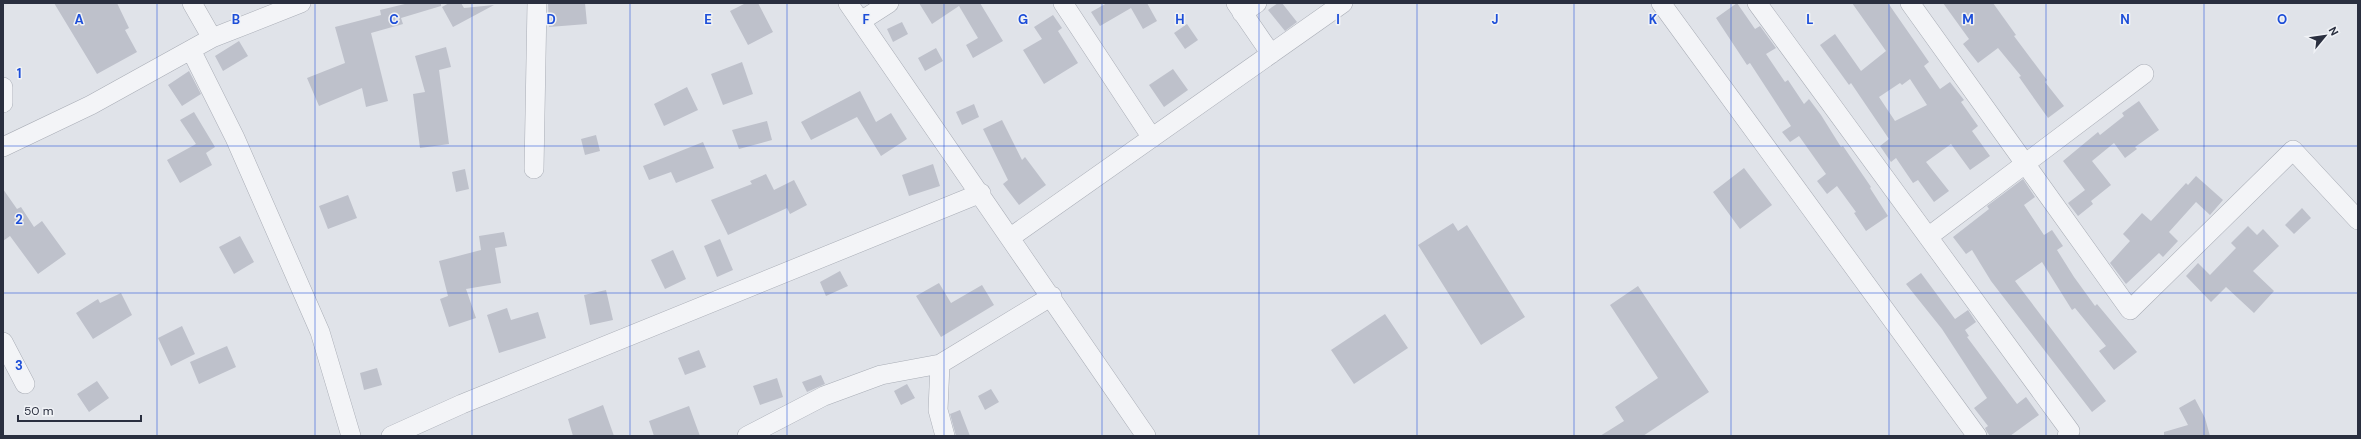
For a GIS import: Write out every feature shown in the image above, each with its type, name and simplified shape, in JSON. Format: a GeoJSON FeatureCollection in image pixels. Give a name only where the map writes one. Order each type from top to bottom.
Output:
{"type":"FeatureCollection","features":[{"type":"Feature","properties":{"kind":"street"},"geometry":{"type":"LineString","coordinates":[[192,3],[212,38]]}},
{"type":"Feature","properties":{"kind":"street"},"geometry":{"type":"LineString","coordinates":[[3,147],[91,105],[212,38],[301,3]]}},
{"type":"Feature","properties":{"kind":"street"},"geometry":{"type":"LineString","coordinates":[[534,169],[537,3]]}},
{"type":"Feature","properties":{"kind":"street"},"geometry":{"type":"LineString","coordinates":[[848,3],[1052,296],[1146,436]]}},
{"type":"Feature","properties":{"kind":"street"},"geometry":{"type":"LineString","coordinates":[[861,21],[889,3]]}},
{"type":"Feature","properties":{"kind":"street"},"geometry":{"type":"LineString","coordinates":[[1011,237],[1343,3]]}},
{"type":"Feature","properties":{"kind":"street"},"geometry":{"type":"LineString","coordinates":[[1661,3],[1977,436]]}},
{"type":"Feature","properties":{"kind":"street"},"geometry":{"type":"LineString","coordinates":[[1757,3],[2070,431],[2067,436]]}},
{"type":"Feature","properties":{"kind":"street"},"geometry":{"type":"LineString","coordinates":[[1910,3],[2130,310],[2294,150],[2358,220]]}},
{"type":"Feature","properties":{"kind":"street"},"geometry":{"type":"LineString","coordinates":[[1072,6],[1152,138]]}},
{"type":"Feature","properties":{"kind":"street"},"geometry":{"type":"LineString","coordinates":[[1245,6],[1271,54]]}},
{"type":"Feature","properties":{"kind":"street"},"geometry":{"type":"LineString","coordinates":[[191,50],[238,145],[320,332],[351,436]]}},
{"type":"Feature","properties":{"kind":"street"},"geometry":{"type":"LineString","coordinates":[[1928,237],[2144,74]]}},
{"type":"Feature","properties":{"kind":"street"},"geometry":{"type":"LineString","coordinates":[[3,87],[3,103]]}},
{"type":"Feature","properties":{"kind":"street"},"geometry":{"type":"LineString","coordinates":[[391,436],[462,404],[981,193]]}},
{"type":"Feature","properties":{"kind":"street"},"geometry":{"type":"LineString","coordinates":[[747,436],[824,396],[853,385],[882,375],[940,364],[1052,296]]}},
{"type":"Feature","properties":{"kind":"street"},"geometry":{"type":"LineString","coordinates":[[3,342],[25,384]]}},
{"type":"Feature","properties":{"kind":"street"},"geometry":{"type":"LineString","coordinates":[[940,364],[938,410],[945,436]]}},
{"type":"Feature","properties":{"kind":"building"},"geometry":{"type":"Polygon","coordinates":[[[54,3],[117,3],[129,28],[125,30],[137,52],[97,74],[54,3]]]}},
{"type":"Feature","properties":{"kind":"building"},"geometry":{"type":"Polygon","coordinates":[[[409,3],[441,3],[441,6],[401,18],[403,24],[371,33],[388,101],[366,107],[362,88],[319,106],[307,78],[345,63],[335,27],[381,15],[380,10],[409,3]]]}},
{"type":"Feature","properties":{"kind":"building"},"geometry":{"type":"Polygon","coordinates":[[[449,3],[461,3],[464,8],[494,5],[453,27],[442,7],[449,3]]]}},
{"type":"Feature","properties":{"kind":"building"},"geometry":{"type":"Polygon","coordinates":[[[548,3],[585,3],[587,24],[549,27],[548,3]]]}},
{"type":"Feature","properties":{"kind":"building"},"geometry":{"type":"Polygon","coordinates":[[[746,3],[758,3],[773,32],[748,45],[730,11],[746,3]]]}},
{"type":"Feature","properties":{"kind":"building"},"geometry":{"type":"Polygon","coordinates":[[[919,3],[980,3],[1003,41],[973,58],[966,45],[978,38],[959,6],[932,24],[919,3]]]}},
{"type":"Feature","properties":{"kind":"building"},"geometry":{"type":"Polygon","coordinates":[[[1107,3],[1147,3],[1157,21],[1143,29],[1131,8],[1100,26],[1091,12],[1107,3]]]}},
{"type":"Feature","properties":{"kind":"building"},"geometry":{"type":"Polygon","coordinates":[[[1278,3],[1282,3],[1297,22],[1285,31],[1268,10],[1278,3]]]}},
{"type":"Feature","properties":{"kind":"building"},"geometry":{"type":"Polygon","coordinates":[[[1737,3],[1755,29],[1760,26],[1776,48],[1766,54],[1785,82],[1788,80],[1804,104],[1809,99],[1841,147],[1843,146],[1871,187],[1870,188],[1888,216],[1866,231],[1854,213],[1856,212],[1837,186],[1827,194],[1817,181],[1826,174],[1799,136],[1790,142],[1782,132],[1791,126],[1750,63],[1747,65],[1716,18],[1737,3]]]}},
{"type":"Feature","properties":{"kind":"building"},"geometry":{"type":"Polygon","coordinates":[[[1852,3],[1888,3],[1929,62],[1924,66],[1940,89],[1950,82],[1964,100],[1961,102],[1978,126],[1972,131],[1990,156],[1970,170],[1951,144],[1926,162],[1949,191],[1934,202],[1918,180],[1913,183],[1896,158],[1891,162],[1880,146],[1889,139],[1851,83],[1849,85],[1820,45],[1835,34],[1861,71],[1886,51],[1852,3]],[[1910,79],[1902,85],[1900,83],[1879,97],[1895,121],[1927,105],[1910,79]]]}},
{"type":"Feature","properties":{"kind":"building"},"geometry":{"type":"Polygon","coordinates":[[[1943,3],[1993,3],[2016,35],[2014,36],[2047,80],[2045,82],[2064,106],[2048,118],[2019,77],[2021,76],[1998,48],[1978,63],[1963,44],[1969,39],[1943,3]]]}},
{"type":"Feature","properties":{"kind":"building"},"geometry":{"type":"Polygon","coordinates":[[[1053,15],[1062,28],[1058,31],[1078,63],[1044,84],[1023,50],[1042,39],[1034,27],[1053,15]]]}},
{"type":"Feature","properties":{"kind":"building"},"geometry":{"type":"Polygon","coordinates":[[[902,22],[908,34],[893,42],[887,29],[902,22]]]}},
{"type":"Feature","properties":{"kind":"building"},"geometry":{"type":"Polygon","coordinates":[[[1187,24],[1198,40],[1185,49],[1174,33],[1187,24]]]}},
{"type":"Feature","properties":{"kind":"building"},"geometry":{"type":"Polygon","coordinates":[[[239,41],[248,56],[223,71],[215,56],[239,41]]]}},
{"type":"Feature","properties":{"kind":"building"},"geometry":{"type":"Polygon","coordinates":[[[446,47],[451,67],[439,70],[449,144],[420,148],[413,94],[425,92],[415,56],[446,47]]]}},
{"type":"Feature","properties":{"kind":"building"},"geometry":{"type":"Polygon","coordinates":[[[936,48],[943,61],[925,71],[918,58],[936,48]]]}},
{"type":"Feature","properties":{"kind":"building"},"geometry":{"type":"Polygon","coordinates":[[[742,62],[753,94],[723,105],[711,74],[742,62]]]}},
{"type":"Feature","properties":{"kind":"building"},"geometry":{"type":"Polygon","coordinates":[[[1173,69],[1188,90],[1164,107],[1149,85],[1173,69]]]}},
{"type":"Feature","properties":{"kind":"building"},"geometry":{"type":"Polygon","coordinates":[[[189,71],[201,94],[182,106],[168,85],[189,71]]]}},
{"type":"Feature","properties":{"kind":"building"},"geometry":{"type":"Polygon","coordinates":[[[687,87],[698,110],[664,126],[654,104],[687,87]]]}},
{"type":"Feature","properties":{"kind":"building"},"geometry":{"type":"Polygon","coordinates":[[[860,91],[876,122],[891,113],[907,139],[881,156],[857,117],[811,140],[801,122],[860,91]]]}},
{"type":"Feature","properties":{"kind":"building"},"geometry":{"type":"Polygon","coordinates":[[[2139,101],[2159,130],[2135,147],[2137,149],[2125,158],[2114,143],[2092,161],[2111,185],[2091,201],[2093,204],[2078,216],[2068,203],[2085,190],[2063,161],[2098,132],[2100,135],[2124,116],[2122,113],[2139,101]]]}},
{"type":"Feature","properties":{"kind":"building"},"geometry":{"type":"Polygon","coordinates":[[[974,104],[979,117],[962,125],[956,112],[974,104]]]}},
{"type":"Feature","properties":{"kind":"building"},"geometry":{"type":"Polygon","coordinates":[[[194,112],[215,147],[206,153],[212,165],[180,183],[167,160],[196,144],[180,120],[194,112]]]}},
{"type":"Feature","properties":{"kind":"building"},"geometry":{"type":"Polygon","coordinates":[[[1002,120],[1022,160],[1025,157],[1046,185],[1019,205],[1003,184],[1008,180],[983,129],[1002,120]]]}},
{"type":"Feature","properties":{"kind":"building"},"geometry":{"type":"Polygon","coordinates":[[[767,121],[772,140],[739,149],[732,130],[767,121]]]}},
{"type":"Feature","properties":{"kind":"building"},"geometry":{"type":"Polygon","coordinates":[[[596,135],[600,151],[585,155],[581,139],[596,135]]]}},
{"type":"Feature","properties":{"kind":"building"},"geometry":{"type":"Polygon","coordinates":[[[703,142],[714,168],[676,183],[671,172],[649,180],[643,166],[703,142]]]}},
{"type":"Feature","properties":{"kind":"building"},"geometry":{"type":"Polygon","coordinates":[[[933,164],[940,186],[909,196],[902,175],[933,164]]]}},
{"type":"Feature","properties":{"kind":"building"},"geometry":{"type":"Polygon","coordinates":[[[1744,168],[1772,205],[1740,229],[1713,192],[1744,168]]]}},
{"type":"Feature","properties":{"kind":"building"},"geometry":{"type":"Polygon","coordinates":[[[465,169],[469,189],[456,192],[452,172],[465,169]]]}},
{"type":"Feature","properties":{"kind":"building"},"geometry":{"type":"Polygon","coordinates":[[[766,174],[774,190],[794,180],[807,205],[790,214],[787,208],[728,235],[711,200],[752,184],[750,181],[766,174]]]}},
{"type":"Feature","properties":{"kind":"building"},"geometry":{"type":"Polygon","coordinates":[[[2196,176],[2223,200],[2210,215],[2196,202],[2169,232],[2178,241],[2163,257],[2159,253],[2126,284],[2110,263],[2130,241],[2123,234],[2142,213],[2151,221],[2186,183],[2188,185],[2196,176]]]}},
{"type":"Feature","properties":{"kind":"building"},"geometry":{"type":"Polygon","coordinates":[[[2023,179],[2035,197],[2024,205],[2044,235],[2052,230],[2063,246],[2057,250],[2074,277],[2095,306],[2097,304],[2137,352],[2114,370],[2099,351],[2106,346],[2075,308],[2072,310],[2042,262],[2015,281],[2106,401],[2092,412],[1991,281],[1972,250],[1966,254],[1953,237],[1989,209],[1987,206],[2023,179]]]}},
{"type":"Feature","properties":{"kind":"building"},"geometry":{"type":"Polygon","coordinates":[[[3,189],[17,209],[21,207],[34,227],[42,221],[66,254],[38,274],[10,236],[3,241],[3,189]]]}},
{"type":"Feature","properties":{"kind":"building"},"geometry":{"type":"Polygon","coordinates":[[[348,195],[357,218],[328,229],[319,206],[348,195]]]}},
{"type":"Feature","properties":{"kind":"building"},"geometry":{"type":"Polygon","coordinates":[[[2302,208],[2311,218],[2294,234],[2285,225],[2302,208]]]}},
{"type":"Feature","properties":{"kind":"building"},"geometry":{"type":"Polygon","coordinates":[[[1453,223],[1458,231],[1467,225],[1525,317],[1481,345],[1418,245],[1453,223]]]}},
{"type":"Feature","properties":{"kind":"building"},"geometry":{"type":"Polygon","coordinates":[[[2248,226],[2257,235],[2263,229],[2279,246],[2253,271],[2274,291],[2254,313],[2226,287],[2211,302],[2186,276],[2198,263],[2210,275],[2236,248],[2231,243],[2248,226]]]}},
{"type":"Feature","properties":{"kind":"building"},"geometry":{"type":"Polygon","coordinates":[[[504,232],[507,246],[495,248],[501,283],[466,289],[476,318],[449,327],[440,299],[448,296],[439,261],[481,250],[479,236],[504,232]]]}},
{"type":"Feature","properties":{"kind":"building"},"geometry":{"type":"Polygon","coordinates":[[[240,236],[254,262],[234,274],[219,247],[240,236]]]}},
{"type":"Feature","properties":{"kind":"building"},"geometry":{"type":"Polygon","coordinates":[[[720,239],[733,270],[717,277],[704,246],[720,239]]]}},
{"type":"Feature","properties":{"kind":"building"},"geometry":{"type":"Polygon","coordinates":[[[673,250],[686,279],[665,289],[651,260],[673,250]]]}},
{"type":"Feature","properties":{"kind":"building"},"geometry":{"type":"Polygon","coordinates":[[[840,271],[848,286],[826,296],[820,282],[840,271]]]}},
{"type":"Feature","properties":{"kind":"building"},"geometry":{"type":"Polygon","coordinates":[[[1921,273],[1955,319],[1968,310],[1976,322],[1965,330],[1969,336],[1967,337],[2017,404],[2026,397],[2039,415],[2010,436],[1990,436],[1987,432],[1985,428],[1988,426],[1974,408],[1987,398],[1942,329],[1906,284],[1921,273]]]}},
{"type":"Feature","properties":{"kind":"building"},"geometry":{"type":"Polygon","coordinates":[[[939,283],[951,303],[982,285],[994,305],[941,337],[916,296],[939,283]]]}},
{"type":"Feature","properties":{"kind":"building"},"geometry":{"type":"Polygon","coordinates":[[[1638,286],[1709,392],[1643,436],[1600,436],[1624,421],[1615,407],[1658,378],[1610,305],[1638,286]]]}},
{"type":"Feature","properties":{"kind":"building"},"geometry":{"type":"Polygon","coordinates":[[[606,290],[613,320],[590,325],[584,295],[606,290]]]}},
{"type":"Feature","properties":{"kind":"building"},"geometry":{"type":"Polygon","coordinates":[[[121,293],[132,315],[93,339],[76,313],[98,299],[100,303],[121,293]]]}},
{"type":"Feature","properties":{"kind":"building"},"geometry":{"type":"Polygon","coordinates":[[[507,308],[511,320],[538,312],[546,338],[499,353],[487,315],[507,308]]]}},
{"type":"Feature","properties":{"kind":"building"},"geometry":{"type":"Polygon","coordinates":[[[1385,314],[1408,348],[1354,384],[1331,350],[1385,314]]]}},
{"type":"Feature","properties":{"kind":"building"},"geometry":{"type":"Polygon","coordinates":[[[182,326],[195,354],[171,366],[158,338],[182,326]]]}},
{"type":"Feature","properties":{"kind":"building"},"geometry":{"type":"Polygon","coordinates":[[[227,346],[236,367],[199,384],[190,362],[227,346]]]}},
{"type":"Feature","properties":{"kind":"building"},"geometry":{"type":"Polygon","coordinates":[[[699,350],[706,367],[685,375],[678,358],[699,350]]]}},
{"type":"Feature","properties":{"kind":"building"},"geometry":{"type":"Polygon","coordinates":[[[377,368],[382,385],[364,390],[360,373],[377,368]]]}},
{"type":"Feature","properties":{"kind":"building"},"geometry":{"type":"Polygon","coordinates":[[[821,375],[825,384],[807,392],[802,382],[821,375]]]}},
{"type":"Feature","properties":{"kind":"building"},"geometry":{"type":"Polygon","coordinates":[[[777,378],[783,397],[760,405],[753,386],[777,378]]]}},
{"type":"Feature","properties":{"kind":"building"},"geometry":{"type":"Polygon","coordinates":[[[97,381],[109,398],[89,412],[77,394],[97,381]]]}},
{"type":"Feature","properties":{"kind":"building"},"geometry":{"type":"Polygon","coordinates":[[[907,384],[915,398],[901,405],[894,391],[907,384]]]}},
{"type":"Feature","properties":{"kind":"building"},"geometry":{"type":"Polygon","coordinates":[[[991,389],[999,402],[985,410],[978,396],[991,389]]]}},
{"type":"Feature","properties":{"kind":"building"},"geometry":{"type":"Polygon","coordinates":[[[2195,399],[2205,418],[2210,436],[2164,436],[2164,432],[2188,425],[2179,408],[2195,399]]]}},
{"type":"Feature","properties":{"kind":"building"},"geometry":{"type":"Polygon","coordinates":[[[603,405],[614,436],[573,436],[568,419],[603,405]]]}},
{"type":"Feature","properties":{"kind":"building"},"geometry":{"type":"Polygon","coordinates":[[[689,406],[700,436],[654,436],[649,421],[689,406]]]}},
{"type":"Feature","properties":{"kind":"building"},"geometry":{"type":"Polygon","coordinates":[[[960,410],[970,436],[956,436],[950,414],[960,410]]]}}]}
